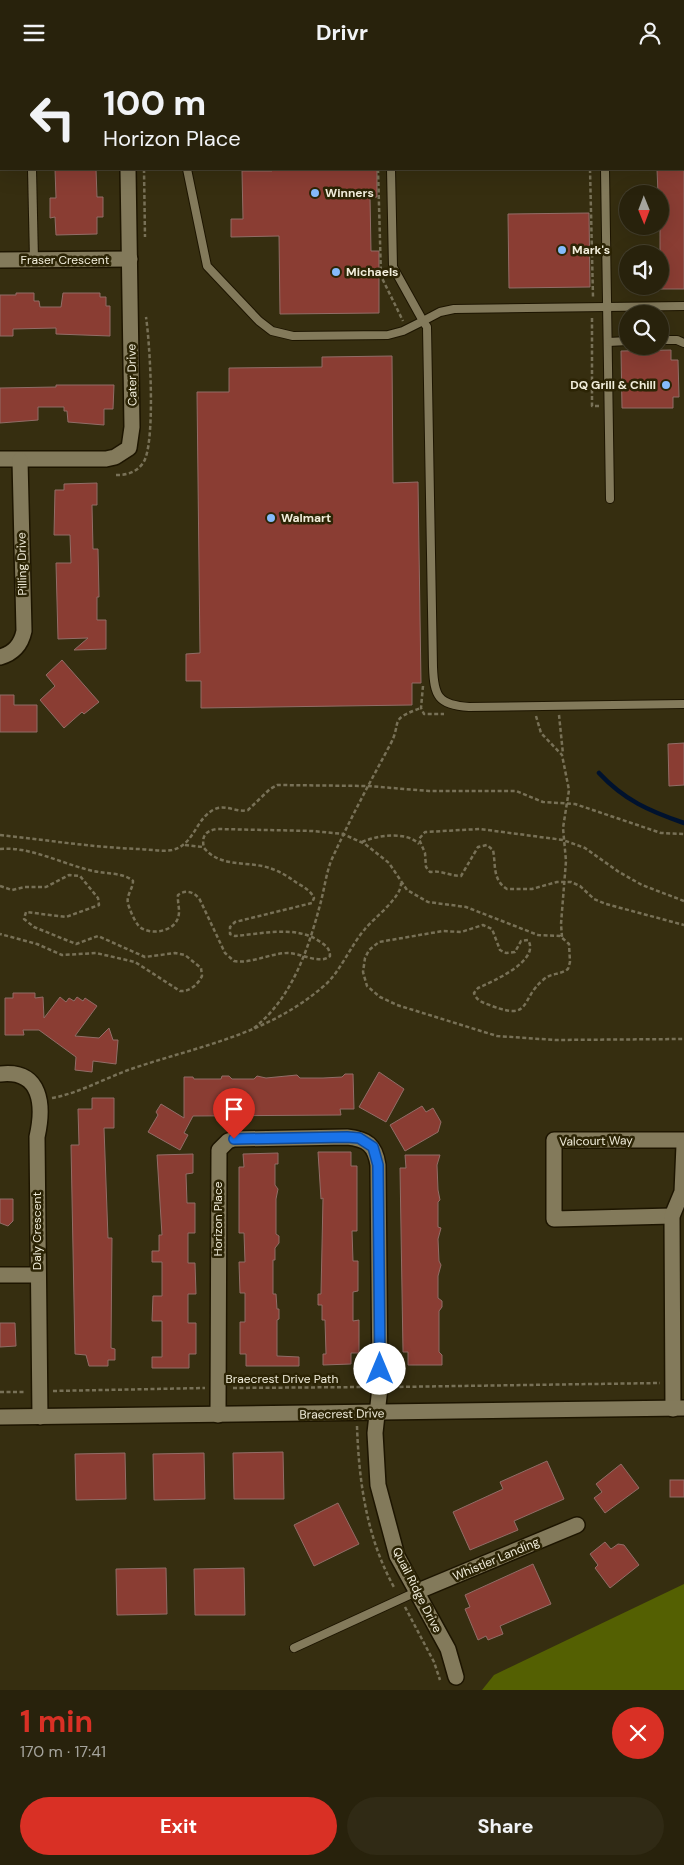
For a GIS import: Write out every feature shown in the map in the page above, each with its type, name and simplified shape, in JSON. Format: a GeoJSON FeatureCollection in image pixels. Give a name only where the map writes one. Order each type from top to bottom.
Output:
{"type":"FeatureCollection","features":[{"type":"Feature","properties":{"kind":"street","name":"Cater Drive"},"geometry":{"type":"LineString","coordinates":[[0,459],[106,459],[115,457],[129,448],[132,427],[128,170]]}},
{"type":"Feature","properties":{"kind":"street","name":"Fraser Crescent"},"geometry":{"type":"LineString","coordinates":[[0,260],[130,259]]}},
{"type":"Feature","properties":{"kind":"street","name":"Pilling Drive"},"geometry":{"type":"LineString","coordinates":[[0,657],[16,649],[22,641],[24,631],[20,460]]}},
{"type":"Feature","properties":{"kind":"street","name":"Daly Crescent"},"geometry":{"type":"LineString","coordinates":[[0,1074],[10,1073],[24,1077],[34,1086],[40,1096],[40,1123],[37,1137],[40,1417]]}},
{"type":"Feature","properties":{"kind":"street","name":"Horizon Place"},"geometry":{"type":"LineString","coordinates":[[218,1415],[219,1150],[228,1141],[234,1139],[347,1137],[359,1138],[369,1143],[376,1154],[378,1165],[380,1387],[378,1413]]}},
{"type":"Feature","properties":{"kind":"street","name":"Valcourt Way"},"geometry":{"type":"LineString","coordinates":[[672,1216],[554,1219],[554,1141],[684,1140]]}},
{"type":"Feature","properties":{"kind":"street"},"geometry":{"type":"LineString","coordinates":[[678,1409],[674,1383],[672,1216],[682,1192],[684,1145]]}},
{"type":"Feature","properties":{"kind":"street"},"geometry":{"type":"LineString","coordinates":[[0,1275],[37,1275]]}},
{"type":"Feature","properties":{"kind":"street","name":"Braecrest Drive"},"geometry":{"type":"LineString","coordinates":[[0,1417],[678,1409]]}},
{"type":"Feature","properties":{"kind":"street","name":"Quail Ridge Drive"},"geometry":{"type":"LineString","coordinates":[[378,1413],[375,1433],[381,1504],[397,1556],[448,1649],[456,1677]]}},
{"type":"Feature","properties":{"kind":"street","name":"Whistler Landing"},"geometry":{"type":"LineString","coordinates":[[416,1592],[576,1525]]}},
{"type":"Feature","properties":{"kind":"lane"},"geometry":{"type":"LineString","coordinates":[[32,170],[34,260]]}},
{"type":"Feature","properties":{"kind":"lane"},"geometry":{"type":"LineString","coordinates":[[187,170],[207,266],[259,321],[272,331],[294,336],[388,335],[403,331],[440,312],[454,309],[684,306]]}},
{"type":"Feature","properties":{"kind":"lane"},"geometry":{"type":"LineString","coordinates":[[391,170],[393,267],[429,333],[433,667],[434,685],[438,697],[449,704],[469,707],[684,704]]}},
{"type":"Feature","properties":{"kind":"lane"},"geometry":{"type":"LineString","coordinates":[[605,170],[610,499]]}},
{"type":"Feature","properties":{"kind":"lane"},"geometry":{"type":"LineString","coordinates":[[669,340],[677,340],[684,343]]}},
{"type":"Feature","properties":{"kind":"lane"},"geometry":{"type":"LineString","coordinates":[[608,342],[619,341]]}},
{"type":"Feature","properties":{"kind":"lane"},"geometry":{"type":"LineString","coordinates":[[294,1648],[416,1592]]}},
{"type":"Feature","properties":{"kind":"path"},"geometry":{"type":"LineString","coordinates":[[250,1031],[279,1004],[304,956],[330,865],[343,834],[390,745],[398,720],[403,715],[421,708]]}},
{"type":"Feature","properties":{"kind":"path"},"geometry":{"type":"LineString","coordinates":[[558,712],[569,790],[563,840],[566,856],[561,924],[562,937]]}},
{"type":"Feature","properties":{"kind":"path"},"geometry":{"type":"LineString","coordinates":[[536,713],[541,733],[563,758]]}},
{"type":"Feature","properties":{"kind":"path"},"geometry":{"type":"LineString","coordinates":[[184,845],[213,809],[223,807],[237,811],[248,810],[270,789],[278,785],[368,786],[429,791],[509,791],[522,793],[543,802],[568,803],[658,832],[684,834]]}},
{"type":"Feature","properties":{"kind":"path"},"geometry":{"type":"LineString","coordinates":[[356,787],[363,791],[363,796]]}},
{"type":"Feature","properties":{"kind":"path"},"geometry":{"type":"LineString","coordinates":[[0,849],[25,851],[90,871],[128,877],[133,885],[128,896],[129,906],[138,926],[146,930],[162,931],[175,924],[179,914],[178,895],[189,892],[200,900],[225,953],[231,959],[245,961],[289,953],[324,959],[330,956],[328,948],[310,936],[292,932],[235,936],[230,934],[230,927],[235,923],[308,904],[314,902],[314,899],[307,890],[283,873],[262,866],[232,863],[211,855],[204,847],[204,835],[211,830],[218,829],[313,831],[343,834],[362,842],[389,863],[411,894],[428,903],[466,907],[538,935],[562,937],[568,941],[570,948],[568,969],[544,979],[524,1006],[514,1012],[481,1002],[476,999],[474,993],[514,970],[528,952],[529,942],[523,940],[515,952],[503,952],[492,929],[483,925],[461,932],[443,931],[379,942],[369,950],[365,958],[363,972],[372,992],[389,1002],[497,1036],[555,1040],[684,1039]]}},
{"type":"Feature","properties":{"kind":"path"},"geometry":{"type":"LineString","coordinates":[[362,842],[377,837],[410,838],[430,831],[466,829],[563,840],[585,848],[633,880],[684,901]]}},
{"type":"Feature","properties":{"kind":"path"},"geometry":{"type":"LineString","coordinates":[[0,835],[109,848],[165,851],[184,845],[204,847]]}},
{"type":"Feature","properties":{"kind":"path"},"geometry":{"type":"LineString","coordinates":[[421,835],[419,839],[420,845],[425,853],[426,867],[430,872],[439,870],[448,875],[461,876],[478,847],[487,845],[493,850],[495,871],[500,882],[507,889],[534,889],[564,881],[576,883],[594,899],[606,904],[684,925]]}},
{"type":"Feature","properties":{"kind":"path"},"geometry":{"type":"LineString","coordinates":[[410,838],[420,845]]}},
{"type":"Feature","properties":{"kind":"path"},"geometry":{"type":"LineString","coordinates":[[0,887],[12,890],[25,887],[46,887],[69,875],[80,876],[100,901],[99,905],[66,917],[26,912],[24,919],[34,927],[76,944],[92,936],[98,936],[145,957],[175,953],[185,955],[201,968],[202,976],[196,985],[182,992],[136,962],[96,953],[62,955],[38,945],[0,935]]}},
{"type":"Feature","properties":{"kind":"path"},"geometry":{"type":"LineString","coordinates":[[56,1097],[133,1068],[250,1031],[294,1009],[326,983],[364,929],[400,893],[401,881]]}},
{"type":"Feature","properties":{"kind":"path","name":"Braecrest Drive Path"},"geometry":{"type":"LineString","coordinates":[[0,1392],[674,1383]]}},
{"type":"Feature","properties":{"kind":"green space"},"geometry":{"type":"Polygon","coordinates":[[[684,1584],[684,1690],[482,1690],[494,1675],[684,1584]]]}},
{"type":"Feature","properties":{"kind":"building"},"geometry":{"type":"Polygon","coordinates":[[[55,170],[96,170],[97,197],[103,197],[103,217],[97,217],[97,234],[56,235],[55,217],[50,218],[50,198],[56,198],[55,170]]]}},
{"type":"Feature","properties":{"kind":"building"},"geometry":{"type":"Polygon","coordinates":[[[377,170],[377,197],[370,197],[371,251],[379,251],[379,313],[280,314],[279,236],[231,237],[231,219],[243,219],[242,171],[377,170]]]}},
{"type":"Feature","properties":{"kind":"building"},"geometry":{"type":"Polygon","coordinates":[[[657,170],[684,170],[684,289],[669,289],[669,245],[660,245],[660,235],[669,235],[669,185],[658,185],[657,170]]]}},
{"type":"Feature","properties":{"kind":"building"},"geometry":{"type":"Polygon","coordinates":[[[589,213],[590,287],[509,288],[508,214],[589,213]]]}},
{"type":"Feature","properties":{"kind":"building"},"geometry":{"type":"Polygon","coordinates":[[[16,293],[34,293],[34,301],[39,301],[40,307],[61,307],[63,293],[100,293],[100,297],[106,297],[106,306],[110,306],[110,336],[56,334],[56,328],[13,329],[13,336],[0,336],[0,295],[16,295],[16,293]]]}},
{"type":"Feature","properties":{"kind":"building"},"geometry":{"type":"Polygon","coordinates":[[[669,350],[671,350],[671,360],[678,360],[679,397],[673,397],[673,408],[622,408],[621,355],[669,355],[669,350]]]}},
{"type":"Feature","properties":{"kind":"building"},"geometry":{"type":"Polygon","coordinates":[[[392,356],[393,483],[418,482],[421,683],[412,683],[412,705],[201,708],[201,681],[186,681],[186,654],[200,653],[197,392],[229,392],[229,368],[322,367],[322,357],[392,356]]]}},
{"type":"Feature","properties":{"kind":"building"},"geometry":{"type":"Polygon","coordinates":[[[56,385],[114,385],[113,409],[104,409],[104,425],[68,422],[67,411],[64,411],[64,407],[38,407],[38,420],[0,423],[0,388],[56,387],[56,385]]]}},
{"type":"Feature","properties":{"kind":"building"},"geometry":{"type":"Polygon","coordinates":[[[97,483],[97,505],[92,505],[93,549],[98,549],[99,597],[97,597],[97,620],[106,620],[106,649],[74,650],[88,638],[58,639],[56,563],[71,563],[70,535],[54,535],[55,490],[64,490],[64,484],[97,483]]]}},
{"type":"Feature","properties":{"kind":"building"},"geometry":{"type":"Polygon","coordinates":[[[62,660],[99,702],[84,714],[82,712],[64,728],[40,700],[55,686],[46,675],[62,660]]]}},
{"type":"Feature","properties":{"kind":"building"},"geometry":{"type":"Polygon","coordinates":[[[0,695],[14,695],[14,705],[37,705],[37,732],[0,732],[0,695]]]}},
{"type":"Feature","properties":{"kind":"building"},"geometry":{"type":"Polygon","coordinates":[[[684,743],[684,785],[669,786],[668,744],[684,743]]]}},
{"type":"Feature","properties":{"kind":"building"},"geometry":{"type":"Polygon","coordinates":[[[13,993],[35,993],[35,998],[43,997],[44,1018],[60,997],[66,1002],[69,998],[74,1001],[77,997],[83,1001],[85,998],[97,1006],[75,1036],[99,1038],[109,1028],[113,1040],[118,1040],[116,1064],[93,1061],[92,1072],[75,1070],[76,1057],[39,1030],[23,1030],[24,1035],[5,1035],[5,998],[13,998],[13,993]]]}},
{"type":"Feature","properties":{"kind":"building"},"geometry":{"type":"Polygon","coordinates":[[[379,1072],[404,1089],[386,1122],[359,1107],[379,1072]]]}},
{"type":"Feature","properties":{"kind":"building"},"geometry":{"type":"Polygon","coordinates":[[[345,1074],[353,1074],[354,1109],[340,1109],[341,1115],[193,1116],[184,1133],[188,1135],[180,1150],[148,1132],[158,1115],[156,1112],[161,1104],[184,1118],[184,1077],[221,1079],[222,1076],[229,1076],[232,1079],[254,1079],[257,1076],[266,1078],[297,1075],[300,1078],[323,1078],[342,1077],[345,1074]]]}},
{"type":"Feature","properties":{"kind":"building"},"geometry":{"type":"Polygon","coordinates":[[[92,1098],[114,1098],[114,1128],[104,1128],[108,1238],[112,1238],[111,1348],[115,1349],[115,1360],[108,1360],[108,1366],[89,1366],[86,1355],[75,1354],[71,1145],[79,1145],[78,1109],[92,1109],[92,1098]]]}},
{"type":"Feature","properties":{"kind":"building"},"geometry":{"type":"Polygon","coordinates":[[[422,1106],[426,1112],[433,1108],[441,1122],[438,1132],[405,1151],[390,1125],[422,1106]]]}},
{"type":"Feature","properties":{"kind":"building"},"geometry":{"type":"Polygon","coordinates":[[[318,1152],[351,1152],[351,1166],[357,1166],[357,1231],[352,1231],[353,1261],[358,1261],[358,1291],[353,1292],[353,1321],[359,1320],[359,1353],[351,1353],[351,1364],[323,1365],[323,1354],[326,1354],[325,1320],[322,1320],[322,1305],[318,1305],[318,1294],[321,1294],[323,1198],[321,1199],[318,1152]]]}},
{"type":"Feature","properties":{"kind":"building"},"geometry":{"type":"Polygon","coordinates":[[[278,1153],[278,1164],[275,1164],[275,1185],[278,1189],[276,1199],[276,1234],[279,1236],[279,1243],[275,1248],[275,1260],[273,1260],[273,1294],[276,1294],[277,1309],[279,1309],[279,1319],[277,1320],[277,1356],[299,1357],[299,1366],[246,1366],[246,1354],[240,1354],[240,1322],[245,1322],[245,1293],[240,1293],[239,1262],[245,1262],[244,1233],[239,1233],[239,1167],[244,1167],[243,1154],[278,1153]]]}},
{"type":"Feature","properties":{"kind":"building"},"geometry":{"type":"Polygon","coordinates":[[[193,1154],[193,1173],[186,1174],[187,1203],[195,1203],[195,1233],[188,1233],[188,1263],[195,1263],[196,1294],[188,1294],[188,1323],[196,1323],[196,1354],[189,1354],[189,1368],[152,1368],[152,1357],[162,1357],[162,1321],[152,1321],[153,1296],[162,1296],[162,1262],[152,1262],[152,1251],[159,1251],[159,1235],[162,1235],[157,1155],[193,1154]]]}},
{"type":"Feature","properties":{"kind":"building"},"geometry":{"type":"Polygon","coordinates":[[[405,1155],[440,1155],[437,1165],[440,1200],[438,1202],[438,1227],[441,1228],[438,1239],[439,1261],[441,1265],[438,1276],[438,1298],[442,1301],[442,1307],[439,1311],[439,1352],[442,1355],[442,1365],[408,1365],[408,1352],[403,1352],[400,1168],[406,1168],[405,1155]]]}},
{"type":"Feature","properties":{"kind":"building"},"geometry":{"type":"Polygon","coordinates":[[[0,1199],[13,1199],[13,1221],[8,1226],[0,1223],[0,1199]]]}},
{"type":"Feature","properties":{"kind":"building"},"geometry":{"type":"Polygon","coordinates":[[[0,1323],[15,1323],[16,1346],[0,1347],[0,1323]]]}},
{"type":"Feature","properties":{"kind":"building"},"geometry":{"type":"Polygon","coordinates":[[[283,1452],[284,1499],[234,1499],[233,1453],[283,1452]]]}},
{"type":"Feature","properties":{"kind":"building"},"geometry":{"type":"Polygon","coordinates":[[[125,1453],[126,1499],[76,1500],[75,1454],[125,1453]]]}},
{"type":"Feature","properties":{"kind":"building"},"geometry":{"type":"Polygon","coordinates":[[[204,1453],[205,1499],[154,1500],[153,1454],[204,1453]]]}},
{"type":"Feature","properties":{"kind":"building"},"geometry":{"type":"Polygon","coordinates":[[[547,1461],[564,1499],[514,1521],[518,1530],[470,1550],[453,1512],[503,1489],[500,1482],[547,1461]]]}},
{"type":"Feature","properties":{"kind":"building"},"geometry":{"type":"Polygon","coordinates":[[[621,1464],[639,1488],[605,1513],[594,1498],[602,1492],[596,1484],[621,1464]]]}},
{"type":"Feature","properties":{"kind":"building"},"geometry":{"type":"Polygon","coordinates":[[[670,1480],[684,1480],[684,1497],[670,1497],[670,1480]]]}},
{"type":"Feature","properties":{"kind":"building"},"geometry":{"type":"Polygon","coordinates":[[[338,1503],[359,1544],[314,1566],[294,1525],[338,1503]]]}},
{"type":"Feature","properties":{"kind":"building"},"geometry":{"type":"Polygon","coordinates":[[[605,1542],[611,1549],[618,1544],[624,1545],[639,1565],[610,1588],[595,1568],[598,1565],[590,1554],[605,1542]]]}},
{"type":"Feature","properties":{"kind":"building"},"geometry":{"type":"Polygon","coordinates":[[[533,1564],[551,1604],[500,1626],[503,1634],[488,1640],[486,1636],[478,1640],[465,1609],[470,1607],[465,1595],[533,1564]]]}},
{"type":"Feature","properties":{"kind":"building"},"geometry":{"type":"Polygon","coordinates":[[[166,1568],[167,1614],[117,1615],[116,1569],[166,1568]]]}},
{"type":"Feature","properties":{"kind":"building"},"geometry":{"type":"Polygon","coordinates":[[[244,1568],[245,1615],[195,1615],[194,1569],[244,1568]]]}},
{"type":"Feature","properties":{"kind":"waterway"},"geometry":{"type":"LineString","coordinates":[[599,773],[618,791],[638,804],[684,823]]}},
{"type":"Feature","properties":{"kind":"place","name":"Winners"},"geometry":{"type":"Point","coordinates":[315,193]}},
{"type":"Feature","properties":{"kind":"place","name":"Mark's"},"geometry":{"type":"Point","coordinates":[562,250]}},
{"type":"Feature","properties":{"kind":"place","name":"Michaels"},"geometry":{"type":"Point","coordinates":[336,272]}},
{"type":"Feature","properties":{"kind":"place","name":"DQ Grill & Chill"},"geometry":{"type":"Point","coordinates":[666,385]}},
{"type":"Feature","properties":{"kind":"place","name":"Walmart"},"geometry":{"type":"Point","coordinates":[271,518]}},
{"type":"Feature","properties":{"kind":"route"},"geometry":{"type":"LineString","coordinates":[[234,1139],[347,1137],[359,1138],[373,1147],[378,1165],[380,1369]]}}]}
